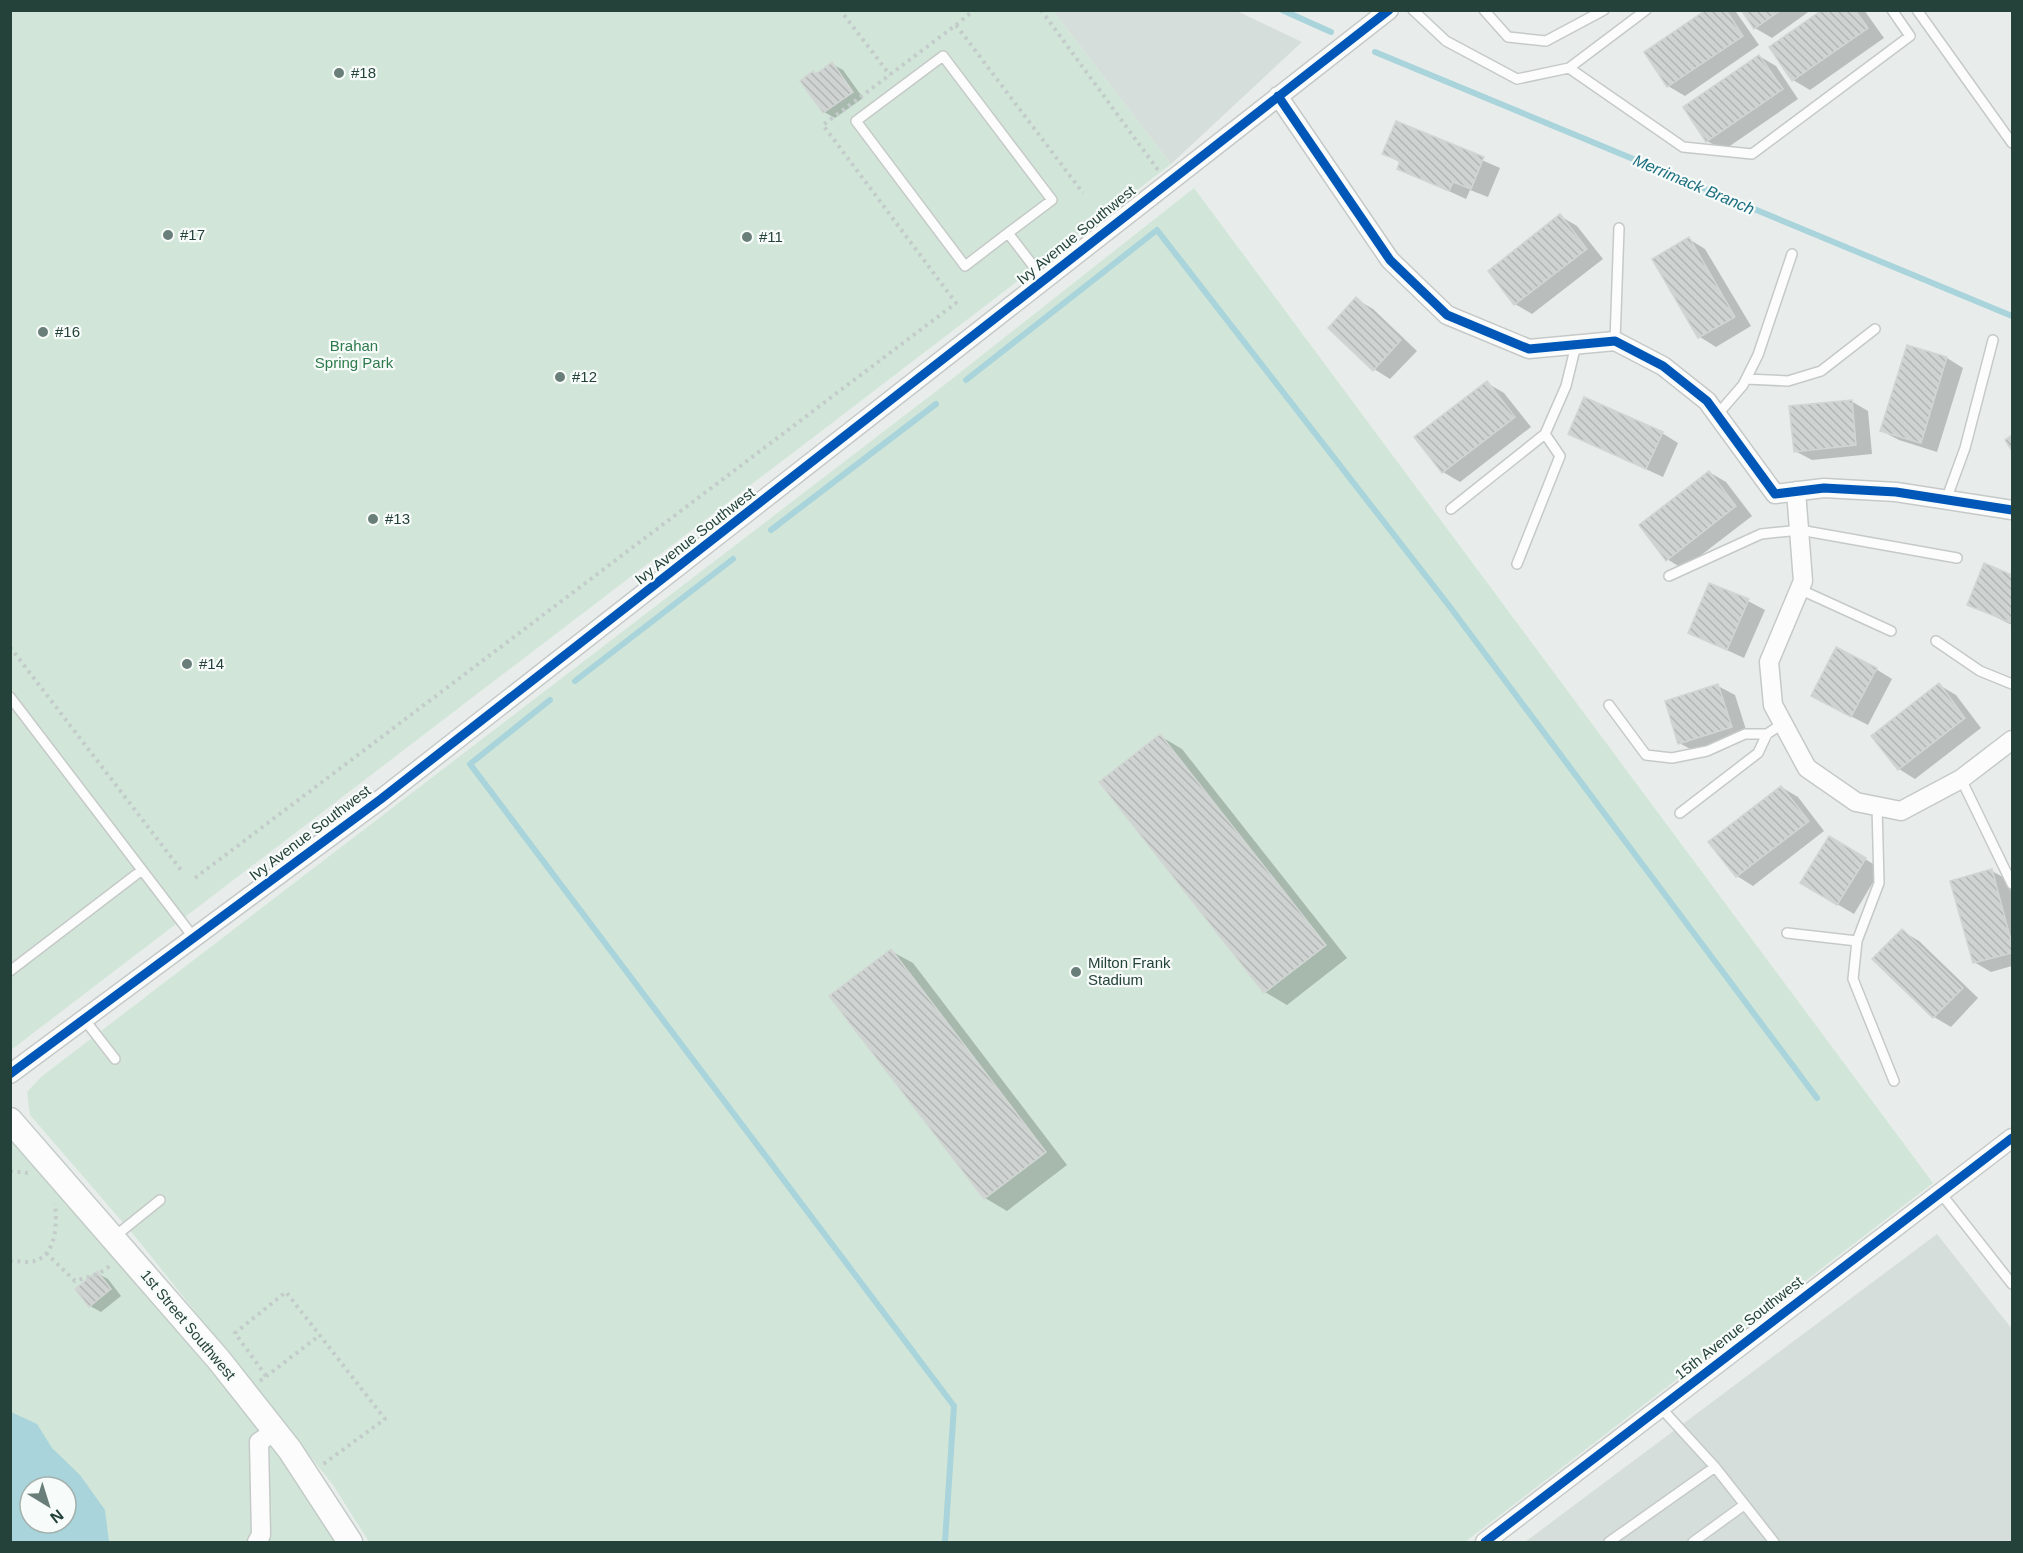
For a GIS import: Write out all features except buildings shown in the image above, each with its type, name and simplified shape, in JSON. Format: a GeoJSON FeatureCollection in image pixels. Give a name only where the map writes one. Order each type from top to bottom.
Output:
{"type":"FeatureCollection","features":[{"type":"Feature","properties":{"kind":"street","name":"Ivy Avenue Southwest"},"geometry":{"type":"LineString","coordinates":[[10,1074],[381,799],[534,681],[1389,10]]}},
{"type":"Feature","properties":{"kind":"street"},"geometry":{"type":"LineString","coordinates":[[1278,96],[1390,260],[1447,315],[1528,349],[1615,342],[1663,366],[1707,401],[1775,494],[1824,488],[1896,492],[2013,510]]}},
{"type":"Feature","properties":{"kind":"street"},"geometry":{"type":"LineString","coordinates":[[1796,491],[1803,580],[1769,662],[1775,729],[1807,768],[1856,802],[1901,811],[1961,779],[2013,740]]}},
{"type":"Feature","properties":{"kind":"street","name":"1st Street Southwest"},"geometry":{"type":"LineString","coordinates":[[10,1120],[121,1245],[245,1392],[307,1476],[350,1542]]}},
{"type":"Feature","properties":{"kind":"street","name":"15th Avenue Southwest"},"geometry":{"type":"LineString","coordinates":[[1485,1542],[1939,1191],[2013,1138]]}},
{"type":"Feature","properties":{"kind":"street"},"geometry":{"type":"LineString","coordinates":[[258,1542],[261,1535],[259,1442],[275,1431]]}},
{"type":"Feature","properties":{"kind":"lane"},"geometry":{"type":"LineString","coordinates":[[1413,10],[1446,41],[1517,80],[1569,68],[1646,10]]}},
{"type":"Feature","properties":{"kind":"lane"},"geometry":{"type":"LineString","coordinates":[[1484,10],[1508,36],[1546,41],[1604,10]]}},
{"type":"Feature","properties":{"kind":"lane"},"geometry":{"type":"LineString","coordinates":[[1569,68],[1683,147],[1752,154],[1910,36],[1893,10]]}},
{"type":"Feature","properties":{"kind":"lane"},"geometry":{"type":"LineString","coordinates":[[1917,10],[2013,143]]}},
{"type":"Feature","properties":{"kind":"lane"},"geometry":{"type":"LineString","coordinates":[[943,56],[1052,200],[1008,233],[965,266],[856,121],[943,56]]}},
{"type":"Feature","properties":{"kind":"lane"},"geometry":{"type":"LineString","coordinates":[[1615,342],[1619,228]]}},
{"type":"Feature","properties":{"kind":"lane"},"geometry":{"type":"LineString","coordinates":[[1008,233],[1044,280]]}},
{"type":"Feature","properties":{"kind":"lane"},"geometry":{"type":"LineString","coordinates":[[1717,415],[1746,379],[1758,355],[1792,254]]}},
{"type":"Feature","properties":{"kind":"lane"},"geometry":{"type":"LineString","coordinates":[[1746,379],[1788,381],[1821,371],[1875,329]]}},
{"type":"Feature","properties":{"kind":"lane"},"geometry":{"type":"LineString","coordinates":[[1946,500],[1965,448],[1994,340]]}},
{"type":"Feature","properties":{"kind":"lane"},"geometry":{"type":"LineString","coordinates":[[1451,508],[1545,434],[1566,386],[1576,345]]}},
{"type":"Feature","properties":{"kind":"lane"},"geometry":{"type":"LineString","coordinates":[[1517,564],[1560,456],[1545,434]]}},
{"type":"Feature","properties":{"kind":"lane"},"geometry":{"type":"LineString","coordinates":[[1670,576],[1761,534],[1800,530],[1957,558]]}},
{"type":"Feature","properties":{"kind":"lane"},"geometry":{"type":"LineString","coordinates":[[1799,589],[1891,631]]}},
{"type":"Feature","properties":{"kind":"lane"},"geometry":{"type":"LineString","coordinates":[[1936,641],[1980,671],[2013,684]]}},
{"type":"Feature","properties":{"kind":"lane"},"geometry":{"type":"LineString","coordinates":[[10,697],[194,938]]}},
{"type":"Feature","properties":{"kind":"lane"},"geometry":{"type":"LineString","coordinates":[[1609,705],[1646,755],[1672,758],[1707,751],[1745,734],[1775,729]]}},
{"type":"Feature","properties":{"kind":"lane"},"geometry":{"type":"LineString","coordinates":[[1680,813],[1758,753],[1775,729]]}},
{"type":"Feature","properties":{"kind":"lane"},"geometry":{"type":"LineString","coordinates":[[1961,779],[2013,884]]}},
{"type":"Feature","properties":{"kind":"lane"},"geometry":{"type":"LineString","coordinates":[[1876,806],[1879,883],[1857,941],[1853,979],[1894,1081]]}},
{"type":"Feature","properties":{"kind":"lane"},"geometry":{"type":"LineString","coordinates":[[10,971],[142,870]]}},
{"type":"Feature","properties":{"kind":"lane"},"geometry":{"type":"LineString","coordinates":[[1787,933],[1857,941]]}},
{"type":"Feature","properties":{"kind":"lane"},"geometry":{"type":"LineString","coordinates":[[84,1019],[115,1059]]}},
{"type":"Feature","properties":{"kind":"lane"},"geometry":{"type":"LineString","coordinates":[[1939,1191],[2013,1284]]}},
{"type":"Feature","properties":{"kind":"lane"},"geometry":{"type":"LineString","coordinates":[[121,1245],[160,1200]]}},
{"type":"Feature","properties":{"kind":"lane"},"geometry":{"type":"LineString","coordinates":[[1661,1408],[1715,1467],[1774,1542]]}},
{"type":"Feature","properties":{"kind":"lane"},"geometry":{"type":"LineString","coordinates":[[1609,1542],[1715,1467]]}},
{"type":"Feature","properties":{"kind":"lane"},"geometry":{"type":"LineString","coordinates":[[1693,1542],[1744,1504]]}},
{"type":"Feature","properties":{"kind":"path"},"geometry":{"type":"LineString","coordinates":[[195,878],[956,303],[823,125],[975,10]]}},
{"type":"Feature","properties":{"kind":"path"},"geometry":{"type":"LineString","coordinates":[[1041,10],[1158,171]]}},
{"type":"Feature","properties":{"kind":"path"},"geometry":{"type":"LineString","coordinates":[[844,15],[890,75]]}},
{"type":"Feature","properties":{"kind":"path"},"geometry":{"type":"LineString","coordinates":[[956,25],[1083,193]]}},
{"type":"Feature","properties":{"kind":"path"},"geometry":{"type":"LineString","coordinates":[[10,647],[181,870]]}},
{"type":"Feature","properties":{"kind":"path"},"geometry":{"type":"LineString","coordinates":[[10,1171],[34,1174]]}},
{"type":"Feature","properties":{"kind":"path"},"geometry":{"type":"LineString","coordinates":[[10,1262],[35,1261],[46,1253],[55,1234],[54,1200]]}},
{"type":"Feature","properties":{"kind":"path"},"geometry":{"type":"LineString","coordinates":[[46,1253],[75,1281],[98,1274],[121,1245]]}},
{"type":"Feature","properties":{"kind":"path"},"geometry":{"type":"LineString","coordinates":[[266,1376],[235,1333],[286,1293],[385,1419],[307,1476]]}},
{"type":"Feature","properties":{"kind":"path"},"geometry":{"type":"LineString","coordinates":[[245,1392],[320,1335]]}},
{"type":"Feature","properties":{"kind":"shaded area"},"geometry":{"type":"Polygon","coordinates":[[[1053,11],[1237,11],[1302,42],[1171,164],[1053,11]]]}},
{"type":"Feature","properties":{"kind":"shaded area"},"geometry":{"type":"Polygon","coordinates":[[[1937,1234],[2012,1329],[2012,1542],[1525,1542],[1937,1234]]]}},
{"type":"Feature","properties":{"kind":"green space","name":"Brahan Spring Park"},"geometry":{"type":"Polygon","coordinates":[[[11,11],[1053,11],[1171,164],[11,1050],[11,11]]]}},
{"type":"Feature","properties":{"kind":"green space"},"geometry":{"type":"Polygon","coordinates":[[[1194,188],[1933,1183],[1465,1542],[369,1542],[333,1485],[138,1240],[30,1115],[27,1092],[41,1077],[943,386],[1194,188]]]}},
{"type":"Feature","properties":{"kind":"green space"},"geometry":{"type":"Polygon","coordinates":[[[10,1129],[225,1381],[304,1487],[341,1542],[11,1542],[10,1129]]]}},
{"type":"Feature","properties":{"kind":"water"},"geometry":{"type":"Polygon","coordinates":[[[11,1412],[37,1424],[52,1448],[80,1475],[105,1510],[109,1542],[11,1542],[11,1412]]]}},
{"type":"Feature","properties":{"kind":"waterway","name":"Merrimack Branch"},"geometry":{"type":"LineString","coordinates":[[1282,10],[1331,32]]}},
{"type":"Feature","properties":{"kind":"waterway","name":"Merrimack Branch"},"geometry":{"type":"LineString","coordinates":[[1375,52],[2012,316]]}},
{"type":"Feature","properties":{"kind":"waterway"},"geometry":{"type":"LineString","coordinates":[[966,380],[1157,230],[1450,607],[1817,1098]]}},
{"type":"Feature","properties":{"kind":"waterway"},"geometry":{"type":"LineString","coordinates":[[771,530],[936,404]]}},
{"type":"Feature","properties":{"kind":"waterway"},"geometry":{"type":"LineString","coordinates":[[575,681],[733,559]]}},
{"type":"Feature","properties":{"kind":"waterway"},"geometry":{"type":"LineString","coordinates":[[550,700],[470,764],[954,1406],[945,1542]]}},
{"type":"Feature","properties":{"kind":"cycle path"},"geometry":{"type":"LineString","coordinates":[[10,1074],[381,799],[1389,10]]}},
{"type":"Feature","properties":{"kind":"cycle path"},"geometry":{"type":"LineString","coordinates":[[1278,96],[1390,260],[1447,315],[1529,349],[1615,341],[1663,366],[1707,401],[1775,494],[1824,488],[1896,492],[2012,510]]}},
{"type":"Feature","properties":{"kind":"cycle path"},"geometry":{"type":"LineString","coordinates":[[1485,1542],[2012,1138]]}},
{"type":"Feature","properties":{"kind":"place","name":"#18"},"geometry":{"type":"Point","coordinates":[339,73]}},
{"type":"Feature","properties":{"kind":"place","name":"#17"},"geometry":{"type":"Point","coordinates":[168,235]}},
{"type":"Feature","properties":{"kind":"place","name":"#11"},"geometry":{"type":"Point","coordinates":[747,237]}},
{"type":"Feature","properties":{"kind":"place","name":"#16"},"geometry":{"type":"Point","coordinates":[43,332]}},
{"type":"Feature","properties":{"kind":"place","name":"#12"},"geometry":{"type":"Point","coordinates":[560,377]}},
{"type":"Feature","properties":{"kind":"place","name":"#13"},"geometry":{"type":"Point","coordinates":[373,519]}},
{"type":"Feature","properties":{"kind":"place","name":"#14"},"geometry":{"type":"Point","coordinates":[187,664]}},
{"type":"Feature","properties":{"kind":"place","name":"Milton Frank Stadium"},"geometry":{"type":"Point","coordinates":[1076,972]}}]}
